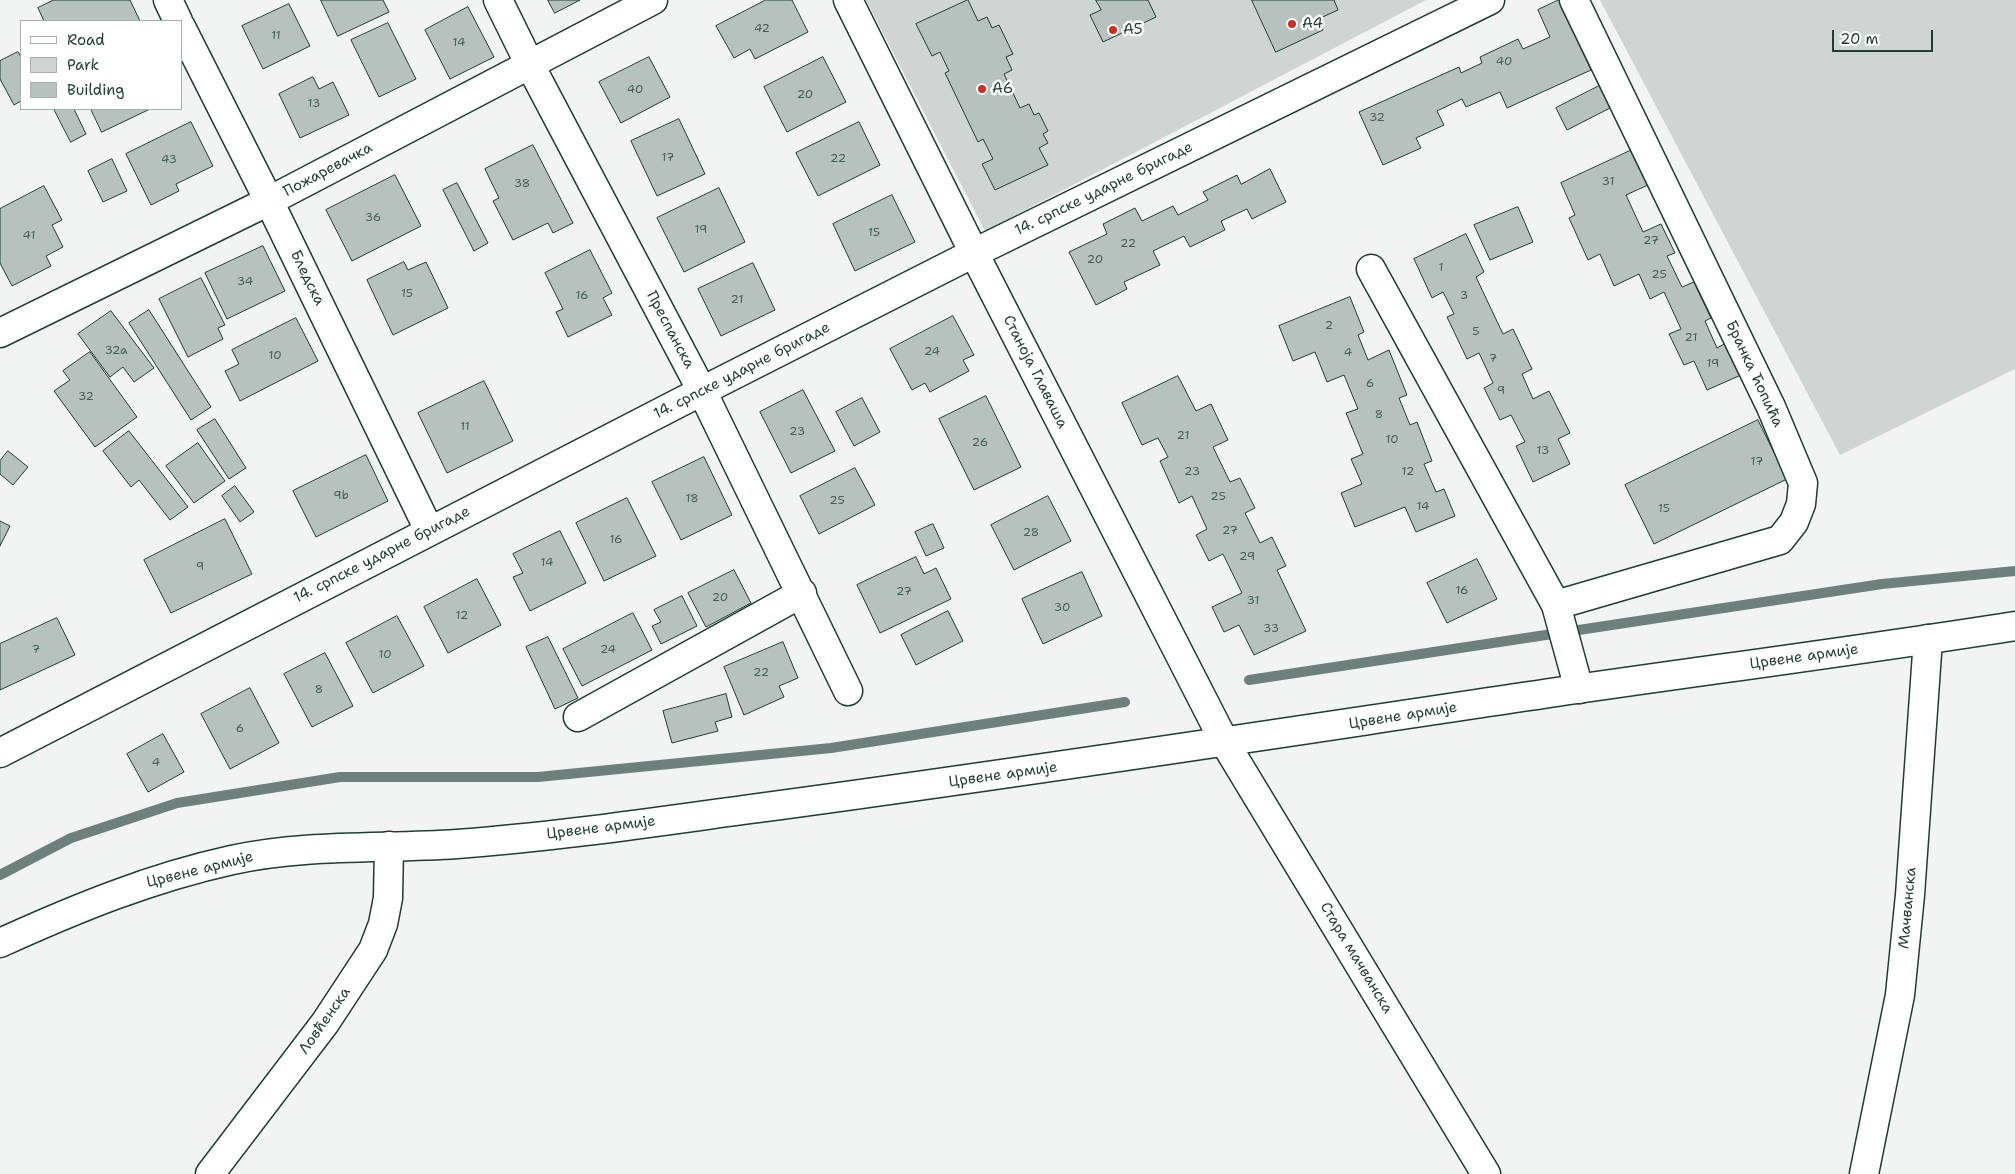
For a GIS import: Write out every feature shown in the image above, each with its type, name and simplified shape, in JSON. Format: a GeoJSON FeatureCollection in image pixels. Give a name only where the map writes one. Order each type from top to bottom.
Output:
{"type":"FeatureCollection","features":[{"type":"Feature","properties":{"kind":"street"},"geometry":{"type":"LineString","coordinates":[[168,0],[178,20]]}},
{"type":"Feature","properties":{"kind":"street","name":"Преспанска"},"geometry":{"type":"LineString","coordinates":[[498,0],[530,65],[702,391],[802,593],[848,691]]}},
{"type":"Feature","properties":{"kind":"street","name":"Пожаревачка"},"geometry":{"type":"LineString","coordinates":[[0,333],[269,201],[653,0]]}},
{"type":"Feature","properties":{"kind":"street","name":"Станоја Главаша"},"geometry":{"type":"LineString","coordinates":[[848,0],[974,253],[1225,743]]}},
{"type":"Feature","properties":{"kind":"street","name":"14. српске ударне бригаде"},"geometry":{"type":"LineString","coordinates":[[0,753],[429,530],[974,253],[1490,0]]}},
{"type":"Feature","properties":{"kind":"street","name":"Бранка Ћопића"},"geometry":{"type":"LineString","coordinates":[[1556,605],[1780,540],[1794,522],[1801,504],[1803,483],[1771,407],[1574,0]]}},
{"type":"Feature","properties":{"kind":"street","name":"Бледска"},"geometry":{"type":"LineString","coordinates":[[182,29],[269,201],[429,530]]}},
{"type":"Feature","properties":{"kind":"street"},"geometry":{"type":"LineString","coordinates":[[1371,269],[1556,605],[1578,689]]}},
{"type":"Feature","properties":{"kind":"street"},"geometry":{"type":"LineString","coordinates":[[578,717],[802,593]]}},
{"type":"Feature","properties":{"kind":"street","name":"Црвене армије"},"geometry":{"type":"LineString","coordinates":[[0,943],[132,887],[236,859],[274,853],[449,844],[566,833],[885,791],[1225,743],[1578,689],[2015,626]]}},
{"type":"Feature","properties":{"kind":"street","name":"Мачванска"},"geometry":{"type":"LineString","coordinates":[[1864,1174],[1900,995],[1910,895],[1928,639]]}},
{"type":"Feature","properties":{"kind":"street","name":"Стара мачванска"},"geometry":{"type":"LineString","coordinates":[[1225,743],[1480,1170]]}},
{"type":"Feature","properties":{"kind":"street","name":"Ловћенска"},"geometry":{"type":"LineString","coordinates":[[210,1174],[325,1023],[373,950],[383,924],[388,898],[390,846]]}},
{"type":"Feature","properties":{"kind":"green space"},"geometry":{"type":"Polygon","coordinates":[[[866,0],[1426,0],[985,231],[866,0]]]}},
{"type":"Feature","properties":{"kind":"green space"},"geometry":{"type":"Polygon","coordinates":[[[1600,0],[2015,0],[2015,369],[1840,455],[1600,0]]]}},
{"type":"Feature","properties":{"kind":"building"},"geometry":{"type":"Polygon","coordinates":[[[54,0],[130,0],[140,20],[44,20],[38,8],[54,0]]]}},
{"type":"Feature","properties":{"kind":"building"},"geometry":{"type":"Polygon","coordinates":[[[321,0],[383,0],[389,12],[338,36],[321,0]]]}},
{"type":"Feature","properties":{"kind":"building"},"geometry":{"type":"Polygon","coordinates":[[[548,0],[580,0],[555,13],[548,0]]]}},
{"type":"Feature","properties":{"kind":"building"},"geometry":{"type":"Polygon","coordinates":[[[766,0],[792,0],[808,32],[755,59],[750,49],[734,58],[716,26],[766,0]]]}},
{"type":"Feature","properties":{"kind":"building","name":"A6"},"geometry":{"type":"Polygon","coordinates":[[[968,0],[978,21],[987,17],[992,28],[999,25],[1013,54],[1006,57],[1012,70],[1004,74],[1020,108],[1029,104],[1034,115],[1039,113],[1048,131],[1043,134],[1048,143],[1039,148],[1048,165],[995,190],[982,164],[993,159],[983,139],[978,142],[945,73],[949,71],[940,52],[932,56],[916,24],[968,0]]]}},
{"type":"Feature","properties":{"kind":"building","name":"A5"},"geometry":{"type":"Polygon","coordinates":[[[1096,0],[1148,0],[1156,17],[1103,42],[1090,15],[1101,10],[1096,0]]]}},
{"type":"Feature","properties":{"kind":"building","name":"A4"},"geometry":{"type":"Polygon","coordinates":[[[1252,0],[1334,0],[1338,10],[1318,19],[1323,30],[1276,52],[1252,0]]]}},
{"type":"Feature","properties":{"kind":"building"},"geometry":{"type":"Polygon","coordinates":[[[1559,0],[1591,70],[1507,108],[1500,92],[1466,107],[1462,99],[1437,111],[1444,125],[1416,138],[1421,148],[1383,165],[1359,112],[1459,67],[1461,73],[1482,63],[1480,57],[1518,39],[1523,49],[1550,37],[1538,10],[1559,0]]]}},
{"type":"Feature","properties":{"kind":"building"},"geometry":{"type":"Polygon","coordinates":[[[289,4],[310,46],[263,69],[242,26],[289,4]]]}},
{"type":"Feature","properties":{"kind":"building"},"geometry":{"type":"Polygon","coordinates":[[[468,7],[494,57],[450,79],[425,30],[468,7]]]}},
{"type":"Feature","properties":{"kind":"building"},"geometry":{"type":"Polygon","coordinates":[[[388,23],[416,79],[379,97],[351,40],[388,23]]]}},
{"type":"Feature","properties":{"kind":"building"},"geometry":{"type":"Polygon","coordinates":[[[18,52],[20,55],[20,102],[14,105],[0,79],[0,61],[18,52]]]}},
{"type":"Feature","properties":{"kind":"building"},"geometry":{"type":"Polygon","coordinates":[[[649,57],[670,97],[621,123],[599,82],[649,57]]]}},
{"type":"Feature","properties":{"kind":"building"},"geometry":{"type":"Polygon","coordinates":[[[823,57],[846,102],[787,132],[764,87],[823,57]]]}},
{"type":"Feature","properties":{"kind":"building"},"geometry":{"type":"Polygon","coordinates":[[[313,77],[319,89],[333,82],[349,115],[300,138],[279,94],[313,77]]]}},
{"type":"Feature","properties":{"kind":"building"},"geometry":{"type":"Polygon","coordinates":[[[1601,85],[1612,107],[1567,130],[1556,108],[1601,85]]]}},
{"type":"Feature","properties":{"kind":"building"},"geometry":{"type":"Polygon","coordinates":[[[55,110],[74,110],[86,134],[71,142],[55,110]]]}},
{"type":"Feature","properties":{"kind":"building"},"geometry":{"type":"Polygon","coordinates":[[[91,110],[148,110],[102,132],[91,110]]]}},
{"type":"Feature","properties":{"kind":"building"},"geometry":{"type":"Polygon","coordinates":[[[679,119],[705,174],[657,196],[631,141],[679,119]]]}},
{"type":"Feature","properties":{"kind":"building"},"geometry":{"type":"Polygon","coordinates":[[[191,122],[213,166],[176,184],[179,191],[151,205],[126,154],[191,122]]]}},
{"type":"Feature","properties":{"kind":"building"},"geometry":{"type":"Polygon","coordinates":[[[859,122],[880,165],[818,196],[796,153],[859,122]]]}},
{"type":"Feature","properties":{"kind":"building"},"geometry":{"type":"Polygon","coordinates":[[[533,145],[573,223],[553,233],[548,223],[513,240],[493,201],[499,198],[485,169],[533,145]]]}},
{"type":"Feature","properties":{"kind":"building"},"geometry":{"type":"Polygon","coordinates":[[[1632,150],[1648,185],[1626,195],[1643,232],[1661,224],[1675,253],[1667,256],[1682,287],[1694,282],[1711,318],[1705,321],[1717,348],[1726,343],[1741,375],[1707,390],[1694,361],[1684,365],[1669,334],[1681,329],[1664,292],[1650,299],[1639,274],[1614,286],[1600,254],[1588,260],[1569,218],[1575,215],[1561,183],[1632,150]]]}},
{"type":"Feature","properties":{"kind":"building"},"geometry":{"type":"Polygon","coordinates":[[[112,159],[127,191],[103,202],[88,171],[112,159]]]}},
{"type":"Feature","properties":{"kind":"building"},"geometry":{"type":"Polygon","coordinates":[[[1270,169],[1286,202],[1252,219],[1247,209],[1221,221],[1225,230],[1190,247],[1184,236],[1153,251],[1160,265],[1124,282],[1127,289],[1096,305],[1069,252],[1107,234],[1103,224],[1135,208],[1142,221],[1173,206],[1178,215],[1208,200],[1203,192],[1237,175],[1241,184],[1270,169]]]}},
{"type":"Feature","properties":{"kind":"building"},"geometry":{"type":"Polygon","coordinates":[[[395,175],[421,226],[352,261],[326,210],[395,175]]]}},
{"type":"Feature","properties":{"kind":"building"},"geometry":{"type":"Polygon","coordinates":[[[457,183],[488,243],[474,251],[443,190],[457,183]]]}},
{"type":"Feature","properties":{"kind":"building"},"geometry":{"type":"Polygon","coordinates":[[[44,186],[62,220],[52,225],[63,247],[46,256],[51,266],[12,286],[0,263],[0,209],[44,186]]]}},
{"type":"Feature","properties":{"kind":"building"},"geometry":{"type":"Polygon","coordinates":[[[719,188],[745,242],[684,272],[657,218],[719,188]]]}},
{"type":"Feature","properties":{"kind":"building"},"geometry":{"type":"Polygon","coordinates":[[[892,195],[915,242],[855,271],[833,224],[892,195]]]}},
{"type":"Feature","properties":{"kind":"building"},"geometry":{"type":"Polygon","coordinates":[[[1518,207],[1533,242],[1490,260],[1474,225],[1518,207]]]}},
{"type":"Feature","properties":{"kind":"building"},"geometry":{"type":"Polygon","coordinates":[[[1466,234],[1484,272],[1476,277],[1503,334],[1513,329],[1532,369],[1522,374],[1533,399],[1549,391],[1570,433],[1558,439],[1570,464],[1533,482],[1516,446],[1525,442],[1511,415],[1500,420],[1484,388],[1493,383],[1479,353],[1467,359],[1447,317],[1454,314],[1443,292],[1432,298],[1414,259],[1466,234]]]}},
{"type":"Feature","properties":{"kind":"building"},"geometry":{"type":"Polygon","coordinates":[[[263,246],[285,291],[227,319],[205,273],[263,246]]]}},
{"type":"Feature","properties":{"kind":"building"},"geometry":{"type":"Polygon","coordinates":[[[590,250],[612,293],[603,298],[612,315],[568,337],[556,312],[563,309],[545,273],[590,250]]]}},
{"type":"Feature","properties":{"kind":"building"},"geometry":{"type":"Polygon","coordinates":[[[404,262],[408,270],[426,262],[448,308],[393,335],[367,280],[404,262]]]}},
{"type":"Feature","properties":{"kind":"building"},"geometry":{"type":"Polygon","coordinates":[[[753,263],[775,310],[721,336],[698,289],[753,263]]]}},
{"type":"Feature","properties":{"kind":"building"},"geometry":{"type":"Polygon","coordinates":[[[201,278],[225,325],[218,328],[223,339],[188,357],[159,299],[201,278]]]}},
{"type":"Feature","properties":{"kind":"building"},"geometry":{"type":"Polygon","coordinates":[[[1350,297],[1364,332],[1358,335],[1368,360],[1389,350],[1407,395],[1399,398],[1410,425],[1417,422],[1432,461],[1424,464],[1436,492],[1444,489],[1455,516],[1416,532],[1405,507],[1355,527],[1341,493],[1362,484],[1351,459],[1363,454],[1346,413],[1358,409],[1344,375],[1327,382],[1315,352],[1293,361],[1279,326],[1350,297]]]}},
{"type":"Feature","properties":{"kind":"building"},"geometry":{"type":"Polygon","coordinates":[[[149,310],[211,407],[191,420],[129,323],[149,310]]]}},
{"type":"Feature","properties":{"kind":"building"},"geometry":{"type":"Polygon","coordinates":[[[111,311],[154,368],[134,382],[123,367],[110,377],[78,334],[111,311]]]}},
{"type":"Feature","properties":{"kind":"building"},"geometry":{"type":"Polygon","coordinates":[[[953,316],[974,355],[963,360],[969,371],[930,392],[925,383],[912,390],[890,349],[953,316]]]}},
{"type":"Feature","properties":{"kind":"building"},"geometry":{"type":"Polygon","coordinates":[[[296,318],[318,361],[240,401],[225,371],[239,364],[232,350],[296,318]]]}},
{"type":"Feature","properties":{"kind":"building"},"geometry":{"type":"Polygon","coordinates":[[[90,352],[137,417],[95,447],[54,391],[70,380],[63,371],[90,352]]]}},
{"type":"Feature","properties":{"kind":"building"},"geometry":{"type":"Polygon","coordinates":[[[1178,376],[1196,411],[1211,404],[1228,440],[1213,447],[1230,482],[1240,478],[1255,508],[1245,513],[1260,543],[1272,537],[1286,566],[1277,570],[1306,631],[1254,655],[1239,625],[1224,632],[1212,607],[1242,593],[1223,554],[1209,561],[1196,535],[1207,529],[1192,496],[1179,503],[1160,461],[1168,457],[1158,438],[1142,445],[1122,403],[1178,376]]]}},
{"type":"Feature","properties":{"kind":"building"},"geometry":{"type":"Polygon","coordinates":[[[484,381],[513,441],[447,473],[418,413],[484,381]]]}},
{"type":"Feature","properties":{"kind":"building"},"geometry":{"type":"Polygon","coordinates":[[[803,390],[835,451],[791,473],[760,412],[803,390]]]}},
{"type":"Feature","properties":{"kind":"building"},"geometry":{"type":"Polygon","coordinates":[[[986,396],[1021,467],[974,490],[939,419],[986,396]]]}},
{"type":"Feature","properties":{"kind":"building"},"geometry":{"type":"Polygon","coordinates":[[[862,398],[880,432],[854,446],[836,412],[862,398]]]}},
{"type":"Feature","properties":{"kind":"building"},"geometry":{"type":"Polygon","coordinates":[[[215,419],[246,468],[229,479],[197,430],[215,419]]]}},
{"type":"Feature","properties":{"kind":"building"},"geometry":{"type":"Polygon","coordinates":[[[1758,420],[1787,479],[1654,544],[1625,485],[1758,420]]]}},
{"type":"Feature","properties":{"kind":"building"},"geometry":{"type":"Polygon","coordinates":[[[129,431],[188,507],[170,520],[139,480],[131,487],[103,451],[129,431]]]}},
{"type":"Feature","properties":{"kind":"building"},"geometry":{"type":"Polygon","coordinates":[[[198,443],[225,481],[194,503],[166,466],[198,443]]]}},
{"type":"Feature","properties":{"kind":"building"},"geometry":{"type":"Polygon","coordinates":[[[8,451],[28,467],[13,485],[0,474],[0,461],[8,451]]]}},
{"type":"Feature","properties":{"kind":"building"},"geometry":{"type":"Polygon","coordinates":[[[366,455],[388,501],[316,537],[293,491],[366,455]]]}},
{"type":"Feature","properties":{"kind":"building"},"geometry":{"type":"Polygon","coordinates":[[[704,457],[732,515],[681,540],[652,482],[704,457]]]}},
{"type":"Feature","properties":{"kind":"building"},"geometry":{"type":"Polygon","coordinates":[[[855,468],[875,505],[819,534],[800,496],[855,468]]]}},
{"type":"Feature","properties":{"kind":"building"},"geometry":{"type":"Polygon","coordinates":[[[235,486],[254,512],[240,522],[222,496],[235,486]]]}},
{"type":"Feature","properties":{"kind":"building"},"geometry":{"type":"Polygon","coordinates":[[[1048,496],[1071,541],[1014,570],[991,525],[1048,496]]]}},
{"type":"Feature","properties":{"kind":"building"},"geometry":{"type":"Polygon","coordinates":[[[627,498],[656,556],[604,581],[576,523],[627,498]]]}},
{"type":"Feature","properties":{"kind":"building"},"geometry":{"type":"Polygon","coordinates":[[[225,519],[252,574],[171,613],[144,560],[225,519]]]}},
{"type":"Feature","properties":{"kind":"building"},"geometry":{"type":"Polygon","coordinates":[[[0,521],[10,526],[0,546],[0,521]]]}},
{"type":"Feature","properties":{"kind":"building"},"geometry":{"type":"Polygon","coordinates":[[[933,524],[944,548],[926,556],[915,532],[933,524]]]}},
{"type":"Feature","properties":{"kind":"building"},"geometry":{"type":"Polygon","coordinates":[[[560,531],[586,583],[530,611],[513,577],[523,573],[513,554],[560,531]]]}},
{"type":"Feature","properties":{"kind":"building"},"geometry":{"type":"Polygon","coordinates":[[[916,557],[924,574],[936,568],[951,599],[880,633],[857,585],[916,557]]]}},
{"type":"Feature","properties":{"kind":"building"},"geometry":{"type":"Polygon","coordinates":[[[1477,559],[1497,599],[1447,623],[1427,583],[1477,559]]]}},
{"type":"Feature","properties":{"kind":"building"},"geometry":{"type":"Polygon","coordinates":[[[734,570],[751,603],[706,627],[688,593],[734,570]]]}},
{"type":"Feature","properties":{"kind":"building"},"geometry":{"type":"Polygon","coordinates":[[[1082,572],[1102,616],[1043,644],[1022,599],[1082,572]]]}},
{"type":"Feature","properties":{"kind":"building"},"geometry":{"type":"Polygon","coordinates":[[[477,579],[501,625],[448,653],[424,607],[477,579]]]}},
{"type":"Feature","properties":{"kind":"building"},"geometry":{"type":"Polygon","coordinates":[[[682,596],[697,626],[661,644],[652,626],[661,622],[654,610],[682,596]]]}},
{"type":"Feature","properties":{"kind":"building"},"geometry":{"type":"Polygon","coordinates":[[[948,611],[963,641],[916,665],[901,635],[948,611]]]}},
{"type":"Feature","properties":{"kind":"building"},"geometry":{"type":"Polygon","coordinates":[[[633,613],[652,650],[582,686],[563,649],[633,613]]]}},
{"type":"Feature","properties":{"kind":"building"},"geometry":{"type":"Polygon","coordinates":[[[397,616],[424,666],[373,693],[346,643],[397,616]]]}},
{"type":"Feature","properties":{"kind":"building"},"geometry":{"type":"Polygon","coordinates":[[[57,618],[75,655],[0,690],[0,644],[57,618]]]}},
{"type":"Feature","properties":{"kind":"building"},"geometry":{"type":"Polygon","coordinates":[[[548,637],[578,698],[555,709],[526,647],[548,637]]]}},
{"type":"Feature","properties":{"kind":"building"},"geometry":{"type":"Polygon","coordinates":[[[783,642],[798,678],[779,686],[784,697],[744,715],[724,667],[783,642]]]}},
{"type":"Feature","properties":{"kind":"building"},"geometry":{"type":"Polygon","coordinates":[[[325,653],[353,706],[312,727],[284,674],[325,653]]]}},
{"type":"Feature","properties":{"kind":"building"},"geometry":{"type":"Polygon","coordinates":[[[250,688],[279,743],[230,769],[201,714],[250,688]]]}},
{"type":"Feature","properties":{"kind":"building"},"geometry":{"type":"Polygon","coordinates":[[[726,694],[732,717],[715,722],[718,731],[672,743],[663,711],[726,694]]]}},
{"type":"Feature","properties":{"kind":"building"},"geometry":{"type":"Polygon","coordinates":[[[163,734],[184,772],[148,792],[127,754],[163,734]]]}},
{"type":"Feature","properties":{"kind":"waterway"},"geometry":{"type":"LineString","coordinates":[[1249,680],[1882,584],[2015,571]]}},
{"type":"Feature","properties":{"kind":"waterway"},"geometry":{"type":"LineString","coordinates":[[0,875],[71,838],[177,803],[340,777],[538,777],[831,748],[1125,702]]}},
{"type":"Feature","properties":{"kind":"place","name":"A4"},"geometry":{"type":"Point","coordinates":[1292,24]}},
{"type":"Feature","properties":{"kind":"place","name":"A5"},"geometry":{"type":"Point","coordinates":[1113,30]}},
{"type":"Feature","properties":{"kind":"place","name":"A6"},"geometry":{"type":"Point","coordinates":[982,89]}}]}
